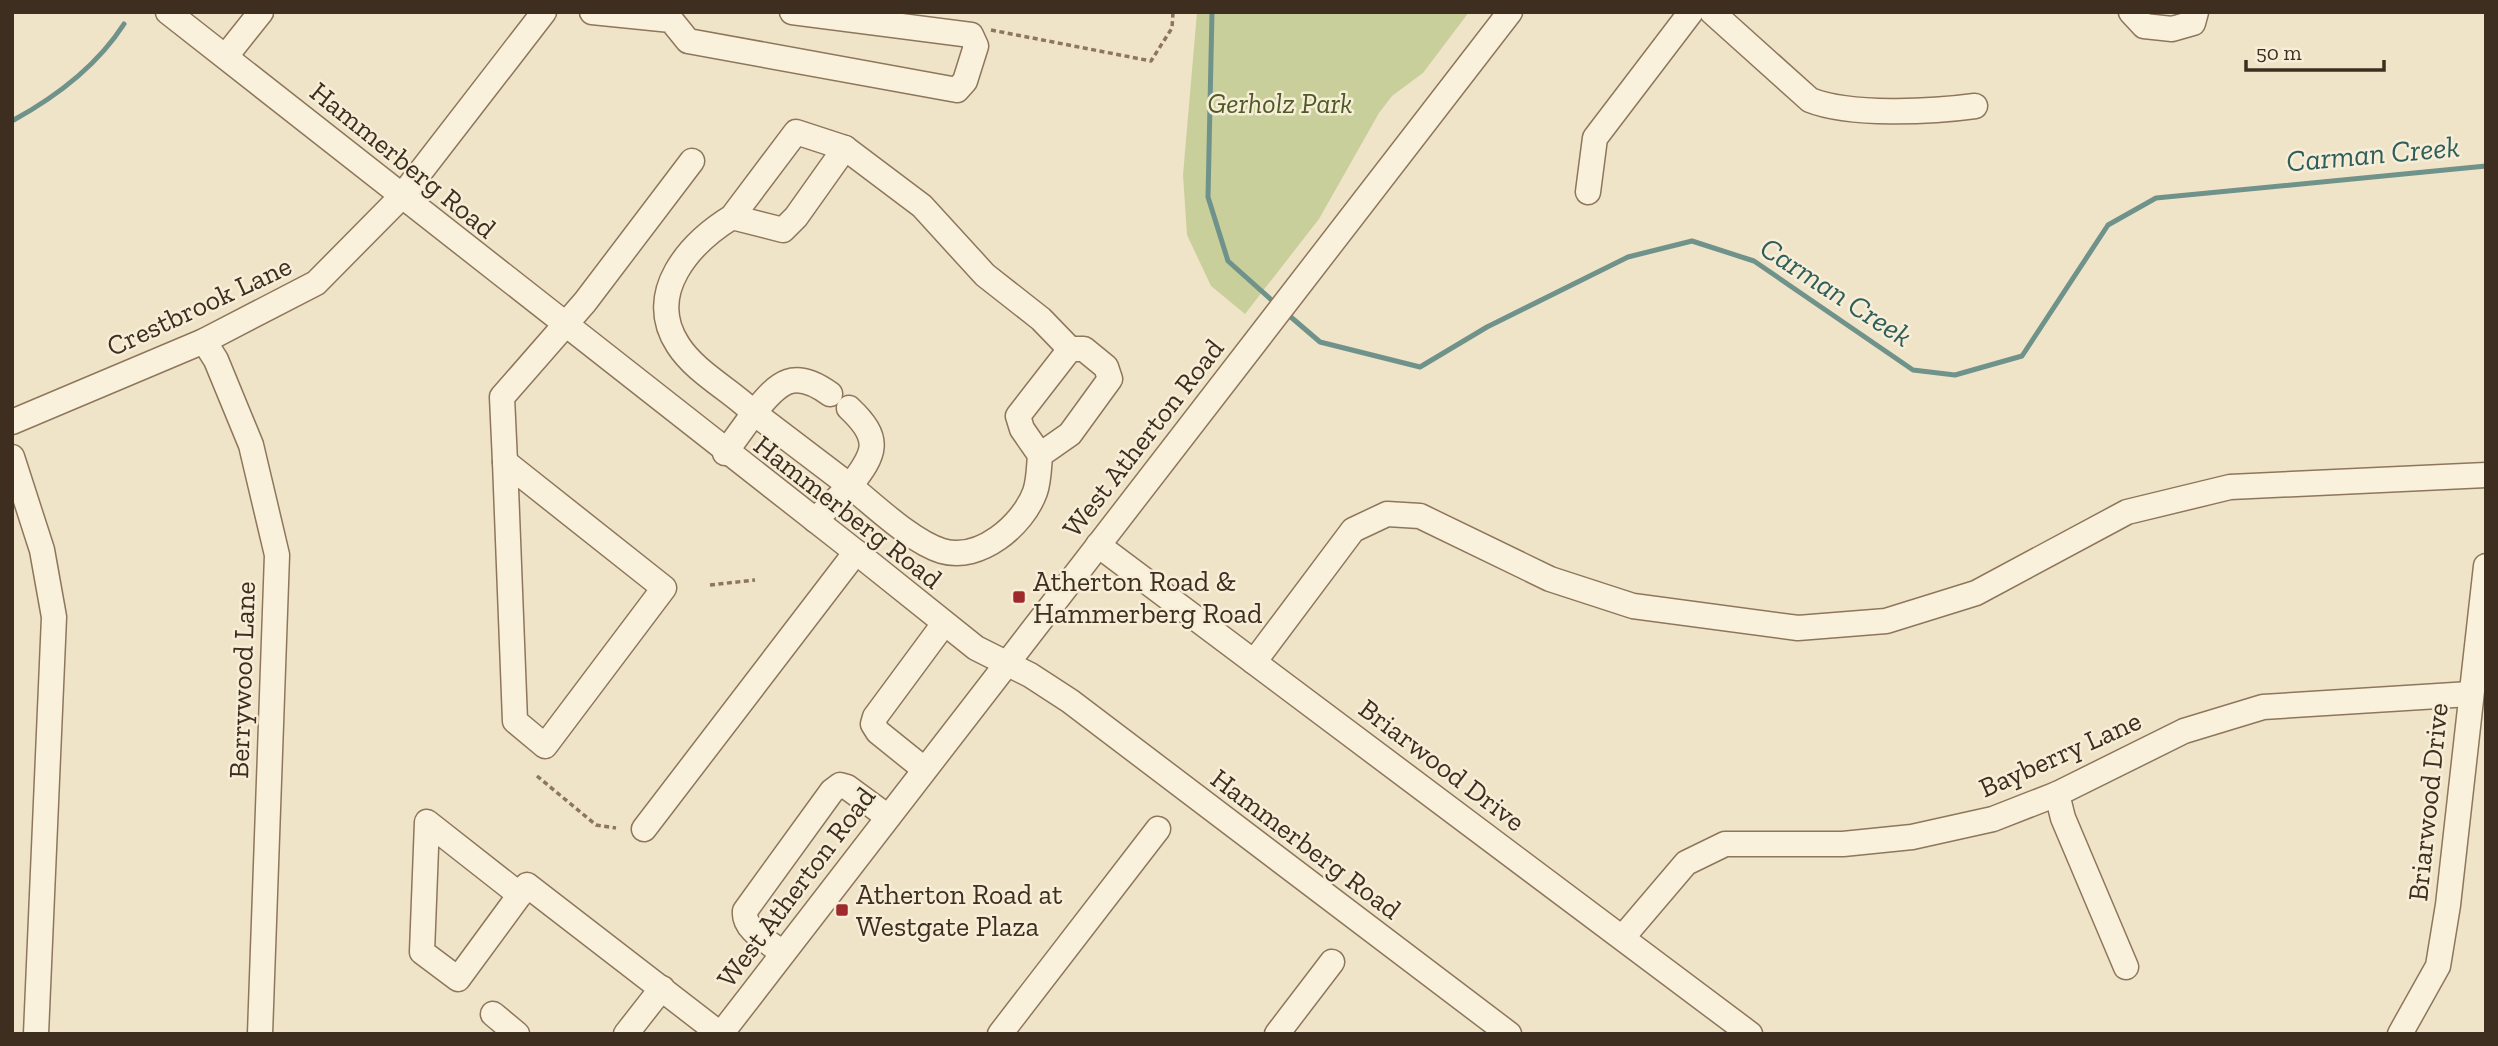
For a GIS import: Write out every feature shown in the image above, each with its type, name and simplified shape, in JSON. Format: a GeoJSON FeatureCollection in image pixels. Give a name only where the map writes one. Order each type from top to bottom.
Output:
{"type":"FeatureCollection","features":[{"type":"Feature","properties":{"kind":"street","name":"Hammerberg Road"},"geometry":{"type":"LineString","coordinates":[[168,12],[725,453],[856,552],[943,625],[976,648],[1030,675],[1070,701],[1509,1034]]}},
{"type":"Feature","properties":{"kind":"street"},"geometry":{"type":"LineString","coordinates":[[226,56],[261,12]]}},
{"type":"Feature","properties":{"kind":"street","name":"Crestbrook Lane"},"geometry":{"type":"LineString","coordinates":[[12,422],[204,341],[316,283],[401,197],[544,12]]}},
{"type":"Feature","properties":{"kind":"street"},"geometry":{"type":"LineString","coordinates":[[592,12],[674,16],[688,41],[957,90],[965,81],[976,46],[971,35],[792,12]]}},
{"type":"Feature","properties":{"kind":"street","name":"West Atherton Road"},"geometry":{"type":"LineString","coordinates":[[721,1034],[1510,12]]}},
{"type":"Feature","properties":{"kind":"street"},"geometry":{"type":"LineString","coordinates":[[1588,192],[1595,138],[1691,12]]}},
{"type":"Feature","properties":{"kind":"street"},"geometry":{"type":"LineString","coordinates":[[1712,12],[1810,100],[1830,108],[1945,110],[1975,106]]}},
{"type":"Feature","properties":{"kind":"street"},"geometry":{"type":"LineString","coordinates":[[2131,12],[2144,26],[2172,29],[2193,23],[2196,12]]}},
{"type":"Feature","properties":{"kind":"street"},"geometry":{"type":"LineString","coordinates":[[1040,455],[1070,435],[1110,379],[1106,367],[1084,349],[1070,349],[1041,319],[985,275],[922,206],[845,148],[796,132],[732,217],[695,244],[677,266],[668,303],[669,320],[677,344],[690,359],[754,413],[921,540],[943,551],[961,551],[983,546],[1003,534],[1020,518],[1035,491],[1040,455],[1022,429],[1018,416],[1070,349]]}},
{"type":"Feature","properties":{"kind":"street"},"geometry":{"type":"LineString","coordinates":[[732,217],[783,230],[796,217],[845,148]]}},
{"type":"Feature","properties":{"kind":"street"},"geometry":{"type":"LineString","coordinates":[[505,462],[664,588],[545,746],[515,721],[502,397],[565,327],[692,160]]}},
{"type":"Feature","properties":{"kind":"street","name":"Berrywood Lane"},"geometry":{"type":"LineString","coordinates":[[204,341],[216,360],[251,445],[277,555],[260,1034]]}},
{"type":"Feature","properties":{"kind":"street"},"geometry":{"type":"LineString","coordinates":[[725,453],[772,390],[799,379],[812,381],[839,401],[864,422],[873,439],[870,460],[850,486],[815,520]]}},
{"type":"Feature","properties":{"kind":"street"},"geometry":{"type":"LineString","coordinates":[[12,457],[42,550],[54,617],[36,1034]]}},
{"type":"Feature","properties":{"kind":"street"},"geometry":{"type":"LineString","coordinates":[[1254,662],[1353,530],[1387,514],[1420,516],[1550,579],[1633,606],[1798,628],[1886,621],[1976,593],[2127,512],[2230,487],[2486,475]]}},
{"type":"Feature","properties":{"kind":"street","name":"Briarwood Drive"},"geometry":{"type":"LineString","coordinates":[[1098,545],[1750,1034]]}},
{"type":"Feature","properties":{"kind":"street"},"geometry":{"type":"LineString","coordinates":[[644,829],[856,552]]}},
{"type":"Feature","properties":{"kind":"street","name":"Briarwood Drive"},"geometry":{"type":"LineString","coordinates":[[2400,1034],[2438,966],[2448,905],[2486,566]]}},
{"type":"Feature","properties":{"kind":"street"},"geometry":{"type":"LineString","coordinates":[[925,769],[877,732],[873,724],[875,717],[943,625]]}},
{"type":"Feature","properties":{"kind":"street","name":"Bayberry Lane"},"geometry":{"type":"LineString","coordinates":[[1623,937],[1686,863],[1725,844],[1843,844],[1912,837],[1993,819],[2057,794],[2184,731],[2263,706],[2470,694]]}},
{"type":"Feature","properties":{"kind":"street"},"geometry":{"type":"LineString","coordinates":[[783,953],[748,926],[744,920],[745,911],[832,791],[840,785],[847,787],[888,817]]}},
{"type":"Feature","properties":{"kind":"street"},"geometry":{"type":"LineString","coordinates":[[2057,794],[2063,818],[2126,967]]}},
{"type":"Feature","properties":{"kind":"street"},"geometry":{"type":"LineString","coordinates":[[520,895],[427,822],[422,952],[458,979],[520,895],[527,885],[721,1034]]}},
{"type":"Feature","properties":{"kind":"street"},"geometry":{"type":"LineString","coordinates":[[1000,1034],[1158,829]]}},
{"type":"Feature","properties":{"kind":"street"},"geometry":{"type":"LineString","coordinates":[[1277,1034],[1332,962]]}},
{"type":"Feature","properties":{"kind":"street"},"geometry":{"type":"LineString","coordinates":[[626,1034],[662,988]]}},
{"type":"Feature","properties":{"kind":"street"},"geometry":{"type":"LineString","coordinates":[[493,1014],[517,1034]]}},
{"type":"Feature","properties":{"kind":"path"},"geometry":{"type":"LineString","coordinates":[[989,30],[1151,61],[1172,28],[1173,12]]}},
{"type":"Feature","properties":{"kind":"path"},"geometry":{"type":"LineString","coordinates":[[710,585],[755,580]]}},
{"type":"Feature","properties":{"kind":"path"},"geometry":{"type":"LineString","coordinates":[[537,776],[596,825],[616,828]]}},
{"type":"Feature","properties":{"kind":"green space","name":"Gerholz Park"},"geometry":{"type":"Polygon","coordinates":[[[1197,12],[1469,12],[1423,73],[1392,96],[1379,113],[1319,219],[1245,314],[1211,286],[1187,235],[1183,175],[1197,12]]]}},
{"type":"Feature","properties":{"kind":"waterway","name":"Carman Creek"},"geometry":{"type":"LineString","coordinates":[[1212,12],[1208,197],[1228,261],[1275,303]]}},
{"type":"Feature","properties":{"kind":"waterway","name":"Carman Creek"},"geometry":{"type":"LineString","coordinates":[[12,121],[44,102],[88,67],[124,24]]}},
{"type":"Feature","properties":{"kind":"waterway","name":"Carman Creek"},"geometry":{"type":"LineString","coordinates":[[1285,312],[1320,342],[1420,367],[1487,327],[1628,257],[1692,241],[1754,261],[1913,370],[1955,375],[2022,356],[2108,225],[2156,198],[2486,166]]}},
{"type":"Feature","properties":{"kind":"place","name":"Atherton Road & Hammerberg Road"},"geometry":{"type":"Point","coordinates":[1019,597]}},
{"type":"Feature","properties":{"kind":"place","name":"Atherton Road at Westgate Plaza"},"geometry":{"type":"Point","coordinates":[842,910]}}]}
